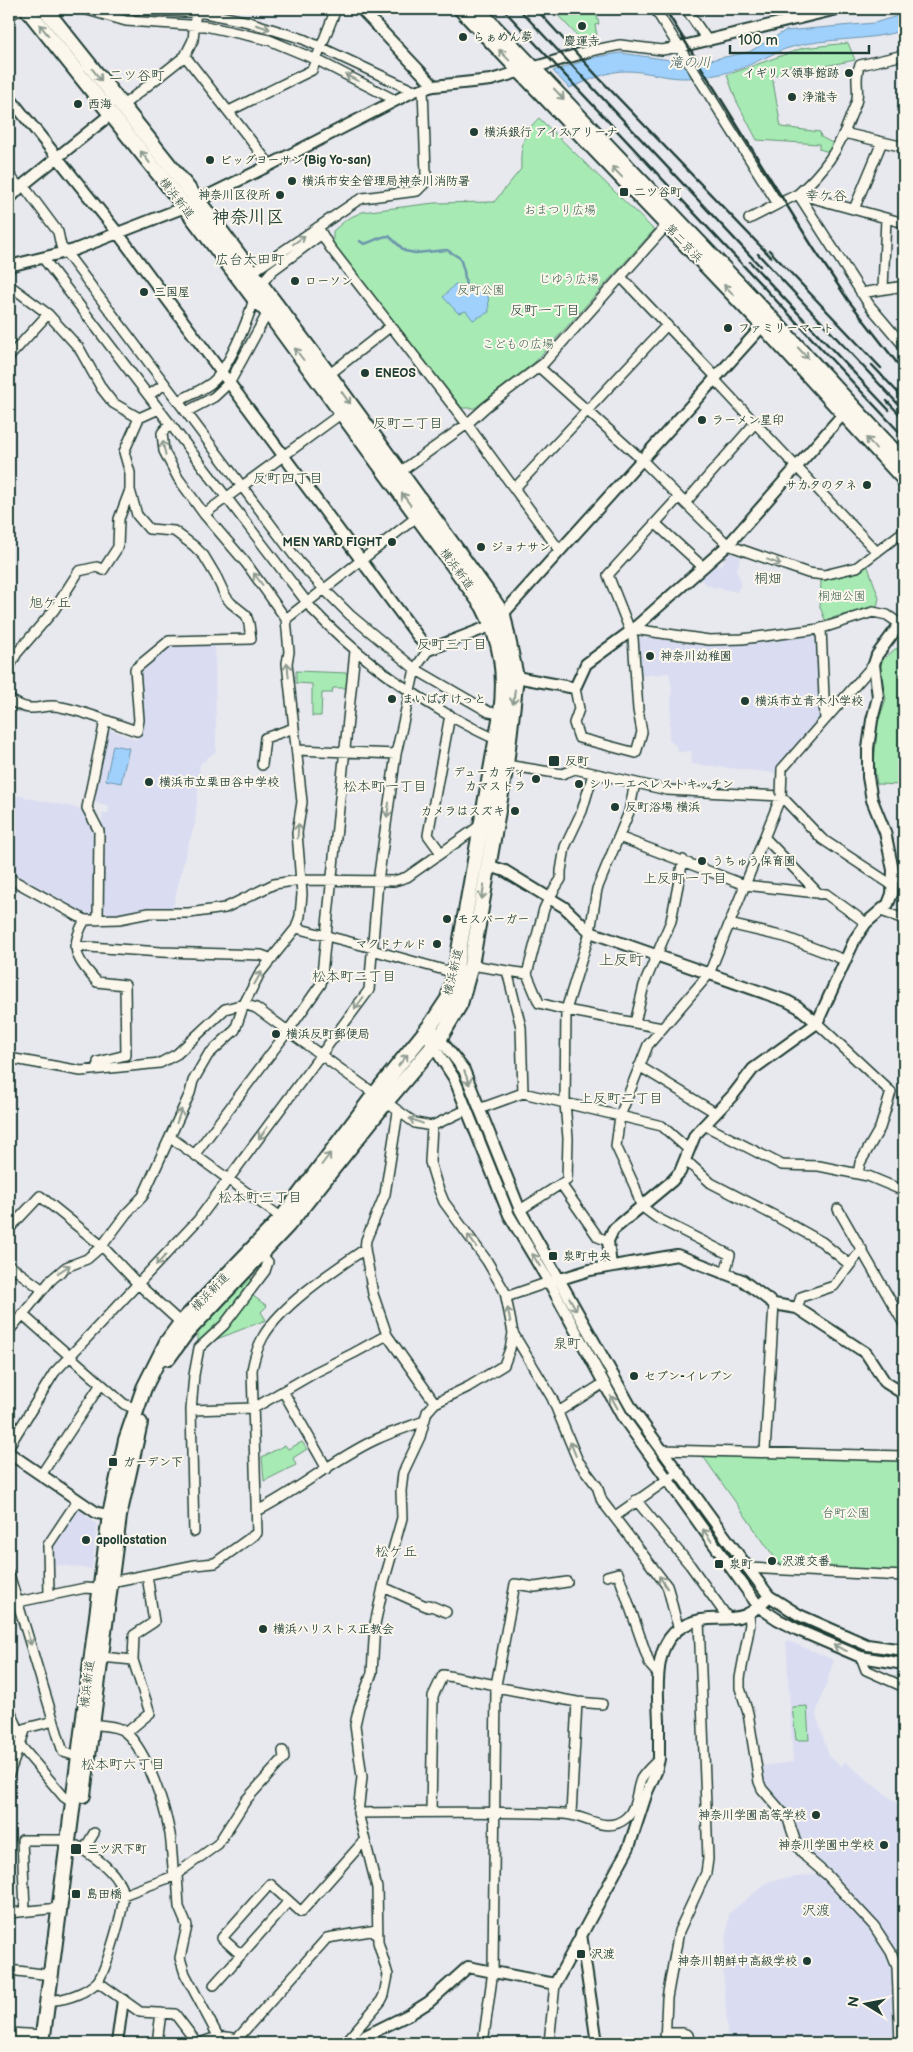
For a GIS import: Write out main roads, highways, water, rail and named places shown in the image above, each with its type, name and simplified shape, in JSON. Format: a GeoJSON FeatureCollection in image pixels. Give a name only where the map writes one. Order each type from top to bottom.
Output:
{"type":"FeatureCollection","features":[{"type":"Feature","properties":{"kind":"highway","name":"横浜新道"},"geometry":{"type":"LineString","coordinates":[[27,9],[117,110]]}},
{"type":"Feature","properties":{"kind":"highway","name":"横浜新道"},"geometry":{"type":"LineString","coordinates":[[45,2041],[55,2000],[76,1845],[82,1758],[114,1516],[126,1440],[136,1409],[160,1356],[181,1323],[282,1218],[380,1098],[436,1042],[460,1004],[471,965],[506,765],[516,677],[503,615],[400,472],[324,378],[117,110],[46,9]]}},
{"type":"Feature","properties":{"kind":"highway","name":"第二京浜"},"geometry":{"type":"LineString","coordinates":[[461,9],[527,70],[766,321],[904,462]]}},
{"type":"Feature","properties":{"kind":"highway","name":"第二京浜"},"geometry":{"type":"LineString","coordinates":[[477,9],[527,70],[668,226],[766,321],[844,413],[904,479]]}},
{"type":"Feature","properties":{"kind":"highway","name":"横浜新道"},"geometry":{"type":"LineString","coordinates":[[114,1516],[139,1425],[155,1382],[174,1349],[186,1333],[288,1225],[380,1098],[448,999],[455,973],[501,714],[504,684],[494,625],[483,606],[342,413],[324,378],[268,312],[257,292],[251,273],[191,204]]}},
{"type":"Feature","properties":{"kind":"highway","name":"横浜新道"},"geometry":{"type":"LineString","coordinates":[[45,2041],[59,1908],[76,1845],[73,1803],[82,1758],[92,1724],[101,1657],[105,1586]]}},
{"type":"Feature","properties":{"kind":"water","name":"滝の川"},"geometry":{"type":"Polygon","coordinates":[[[904,14],[904,30],[890,34],[792,47],[736,70],[710,76],[676,78],[641,72],[620,71],[605,74],[569,88],[553,71],[596,57],[621,53],[677,61],[710,60],[749,52],[785,31],[874,23],[904,14]]]}},
{"type":"Feature","properties":{"kind":"water"},"geometry":{"type":"Polygon","coordinates":[[[455,284],[488,292],[489,312],[473,320],[466,311],[458,313],[443,297],[455,284]]]}},
{"type":"Feature","properties":{"kind":"water"},"geometry":{"type":"Polygon","coordinates":[[[113,745],[129,748],[121,783],[106,780],[113,745]]]}},
{"type":"Feature","properties":{"kind":"waterway"},"geometry":{"type":"LineString","coordinates":[[360,241],[364,244],[389,236],[405,251],[415,253],[447,250],[460,258],[466,287]]}},
{"type":"Feature","properties":{"kind":"railway"},"geometry":{"type":"LineString","coordinates":[[503,9],[904,437]]}},
{"type":"Feature","properties":{"kind":"railway"},"geometry":{"type":"LineString","coordinates":[[519,9],[760,266]]}},
{"type":"Feature","properties":{"kind":"railway"},"geometry":{"type":"LineString","coordinates":[[536,9],[599,78],[771,257]]}},
{"type":"Feature","properties":{"kind":"railway"},"geometry":{"type":"LineString","coordinates":[[665,9],[814,249],[848,300],[904,372]]}},
{"type":"Feature","properties":{"kind":"railway"},"geometry":{"type":"LineString","coordinates":[[769,250],[881,368]]}},
{"type":"Feature","properties":{"kind":"railway"},"geometry":{"type":"LineString","coordinates":[[758,254],[898,404]]}},
{"type":"Feature","properties":{"kind":"railway"},"geometry":{"type":"LineString","coordinates":[[750,262],[889,410]]}},
{"type":"Feature","properties":{"kind":"railway"},"geometry":{"type":"LineString","coordinates":[[872,365],[904,399]]}},
{"type":"Feature","properties":{"kind":"railway"},"geometry":{"type":"LineString","coordinates":[[887,401],[904,419]]}},
{"type":"Feature","properties":{"kind":"place","name":"慶運寺"},"geometry":{"type":"Point","coordinates":[582,26]}},
{"type":"Feature","properties":{"kind":"place","name":"らぁめん夢"},"geometry":{"type":"Point","coordinates":[463,37]}},
{"type":"Feature","properties":{"kind":"place","name":"イギリス領事館跡"},"geometry":{"type":"Point","coordinates":[849,73]}},
{"type":"Feature","properties":{"kind":"place","name":"浄瀧寺"},"geometry":{"type":"Point","coordinates":[792,97]}},
{"type":"Feature","properties":{"kind":"place","name":"西海"},"geometry":{"type":"Point","coordinates":[78,104]}},
{"type":"Feature","properties":{"kind":"place","name":"横浜銀行 アイスアリーナ"},"geometry":{"type":"Point","coordinates":[474,132]}},
{"type":"Feature","properties":{"kind":"place","name":"ビッグヨーサン(Big Yo-san)"},"geometry":{"type":"Point","coordinates":[210,160]}},
{"type":"Feature","properties":{"kind":"place","name":"横浜市安全管理局神奈川消防署"},"geometry":{"type":"Point","coordinates":[292,181]}},
{"type":"Feature","properties":{"kind":"place","name":"二ツ谷町"},"geometry":{"type":"Point","coordinates":[624,192]}},
{"type":"Feature","properties":{"kind":"place","name":"神奈川区役所"},"geometry":{"type":"Point","coordinates":[280,195]}},
{"type":"Feature","properties":{"kind":"place","name":"ローソン"},"geometry":{"type":"Point","coordinates":[295,281]}},
{"type":"Feature","properties":{"kind":"place","name":"三国屋"},"geometry":{"type":"Point","coordinates":[144,292]}},
{"type":"Feature","properties":{"kind":"place","name":"ファミリーマート"},"geometry":{"type":"Point","coordinates":[728,328]}},
{"type":"Feature","properties":{"kind":"place","name":"ENEOS"},"geometry":{"type":"Point","coordinates":[365,373]}},
{"type":"Feature","properties":{"kind":"place","name":"ラーメン星印"},"geometry":{"type":"Point","coordinates":[702,420]}},
{"type":"Feature","properties":{"kind":"place","name":"サカタのタネ"},"geometry":{"type":"Point","coordinates":[867,485]}},
{"type":"Feature","properties":{"kind":"place","name":"MEN YARD FIGHT"},"geometry":{"type":"Point","coordinates":[392,542]}},
{"type":"Feature","properties":{"kind":"place","name":"ジョナサン"},"geometry":{"type":"Point","coordinates":[481,547]}},
{"type":"Feature","properties":{"kind":"place","name":"神奈川幼稚園"},"geometry":{"type":"Point","coordinates":[650,656]}},
{"type":"Feature","properties":{"kind":"place","name":"まいばすけっと"},"geometry":{"type":"Point","coordinates":[392,699]}},
{"type":"Feature","properties":{"kind":"place","name":"横浜市立青木小学校"},"geometry":{"type":"Point","coordinates":[745,701]}},
{"type":"Feature","properties":{"kind":"place","name":"反町"},"geometry":{"type":"Point","coordinates":[554,761]}},
{"type":"Feature","properties":{"kind":"place","name":"デューカ ディ カマストラ"},"geometry":{"type":"Point","coordinates":[536,779]}},
{"type":"Feature","properties":{"kind":"place","name":"横浜市立栗田谷中学校"},"geometry":{"type":"Point","coordinates":[149,782]}},
{"type":"Feature","properties":{"kind":"place","name":"シリーエベレストキッチン"},"geometry":{"type":"Point","coordinates":[579,784]}},
{"type":"Feature","properties":{"kind":"place","name":"反町浴場 横浜"},"geometry":{"type":"Point","coordinates":[615,807]}},
{"type":"Feature","properties":{"kind":"place","name":"カメラはスズキ"},"geometry":{"type":"Point","coordinates":[515,811]}},
{"type":"Feature","properties":{"kind":"place","name":"うちゅう保育園"},"geometry":{"type":"Point","coordinates":[702,861]}},
{"type":"Feature","properties":{"kind":"place","name":"モスバーガー"},"geometry":{"type":"Point","coordinates":[447,919]}},
{"type":"Feature","properties":{"kind":"place","name":"マクドナルド"},"geometry":{"type":"Point","coordinates":[437,944]}},
{"type":"Feature","properties":{"kind":"place","name":"横浜反町郵便局"},"geometry":{"type":"Point","coordinates":[276,1034]}},
{"type":"Feature","properties":{"kind":"place","name":"泉町中央"},"geometry":{"type":"Point","coordinates":[553,1256]}},
{"type":"Feature","properties":{"kind":"place","name":"セブン-イレブン"},"geometry":{"type":"Point","coordinates":[634,1376]}},
{"type":"Feature","properties":{"kind":"place","name":"ガーデン下"},"geometry":{"type":"Point","coordinates":[113,1462]}},
{"type":"Feature","properties":{"kind":"place","name":"apollostation"},"geometry":{"type":"Point","coordinates":[86,1540]}},
{"type":"Feature","properties":{"kind":"place","name":"沢渡交番"},"geometry":{"type":"Point","coordinates":[772,1561]}},
{"type":"Feature","properties":{"kind":"place","name":"泉町"},"geometry":{"type":"Point","coordinates":[719,1564]}},
{"type":"Feature","properties":{"kind":"place","name":"横浜ハリストス正教会"},"geometry":{"type":"Point","coordinates":[263,1629]}},
{"type":"Feature","properties":{"kind":"place","name":"神奈川学園高等学校"},"geometry":{"type":"Point","coordinates":[816,1815]}},
{"type":"Feature","properties":{"kind":"place","name":"神奈川学園中学校"},"geometry":{"type":"Point","coordinates":[884,1845]}},
{"type":"Feature","properties":{"kind":"place","name":"三ツ沢下町"},"geometry":{"type":"Point","coordinates":[76,1849]}},
{"type":"Feature","properties":{"kind":"place","name":"島田橋"},"geometry":{"type":"Point","coordinates":[76,1894]}},
{"type":"Feature","properties":{"kind":"place","name":"沢渡"},"geometry":{"type":"Point","coordinates":[581,1954]}},
{"type":"Feature","properties":{"kind":"place","name":"神奈川朝鮮中高級学校"},"geometry":{"type":"Point","coordinates":[807,1961]}},
{"type":"Feature","properties":{"kind":"district","name":"二ツ谷町"},"geometry":{"type":"Point","coordinates":[137,75]}},
{"type":"Feature","properties":{"kind":"district","name":"幸ケ谷"},"geometry":{"type":"Point","coordinates":[826,195]}},
{"type":"Feature","properties":{"kind":"district","name":"神奈川区"},"geometry":{"type":"Point","coordinates":[248,217]}},
{"type":"Feature","properties":{"kind":"district","name":"広台太田町"},"geometry":{"type":"Point","coordinates":[250,259]}},
{"type":"Feature","properties":{"kind":"district","name":"反町一丁目"},"geometry":{"type":"Point","coordinates":[545,310]}},
{"type":"Feature","properties":{"kind":"district","name":"反町二丁目"},"geometry":{"type":"Point","coordinates":[408,423]}},
{"type":"Feature","properties":{"kind":"district","name":"反町四丁目"},"geometry":{"type":"Point","coordinates":[288,478]}},
{"type":"Feature","properties":{"kind":"district","name":"桐畑"},"geometry":{"type":"Point","coordinates":[768,578]}},
{"type":"Feature","properties":{"kind":"district","name":"旭ケ丘"},"geometry":{"type":"Point","coordinates":[50,602]}},
{"type":"Feature","properties":{"kind":"district","name":"反町三丁目"},"geometry":{"type":"Point","coordinates":[452,644]}},
{"type":"Feature","properties":{"kind":"district","name":"松本町一丁目"},"geometry":{"type":"Point","coordinates":[385,786]}},
{"type":"Feature","properties":{"kind":"district","name":"上反町一丁目"},"geometry":{"type":"Point","coordinates":[685,878]}},
{"type":"Feature","properties":{"kind":"district","name":"上反町"},"geometry":{"type":"Point","coordinates":[621,960]}},
{"type":"Feature","properties":{"kind":"district","name":"松本町二丁目"},"geometry":{"type":"Point","coordinates":[354,976]}},
{"type":"Feature","properties":{"kind":"district","name":"上反町二丁目"},"geometry":{"type":"Point","coordinates":[621,1098]}},
{"type":"Feature","properties":{"kind":"district","name":"松本町三丁目"},"geometry":{"type":"Point","coordinates":[260,1197]}},
{"type":"Feature","properties":{"kind":"district","name":"泉町"},"geometry":{"type":"Point","coordinates":[567,1343]}},
{"type":"Feature","properties":{"kind":"district","name":"松ケ丘"},"geometry":{"type":"Point","coordinates":[396,1551]}},
{"type":"Feature","properties":{"kind":"district","name":"松本町六丁目"},"geometry":{"type":"Point","coordinates":[123,1764]}},
{"type":"Feature","properties":{"kind":"district","name":"沢渡"},"geometry":{"type":"Point","coordinates":[816,1910]}},
{"type":"Feature","properties":{"kind":"park label","name":"おまつり広場"},"geometry":{"type":"Point","coordinates":[560,210]}},
{"type":"Feature","properties":{"kind":"park label","name":"じゆう広場"},"geometry":{"type":"Point","coordinates":[569,279]}},
{"type":"Feature","properties":{"kind":"park label","name":"反町公園"},"geometry":{"type":"Point","coordinates":[481,290]}},
{"type":"Feature","properties":{"kind":"park label","name":"こどもの広場"},"geometry":{"type":"Point","coordinates":[518,344]}},
{"type":"Feature","properties":{"kind":"park label","name":"桐畑公園"},"geometry":{"type":"Point","coordinates":[842,596]}},
{"type":"Feature","properties":{"kind":"park label","name":"台町公園"},"geometry":{"type":"Point","coordinates":[846,1513]}}]}
